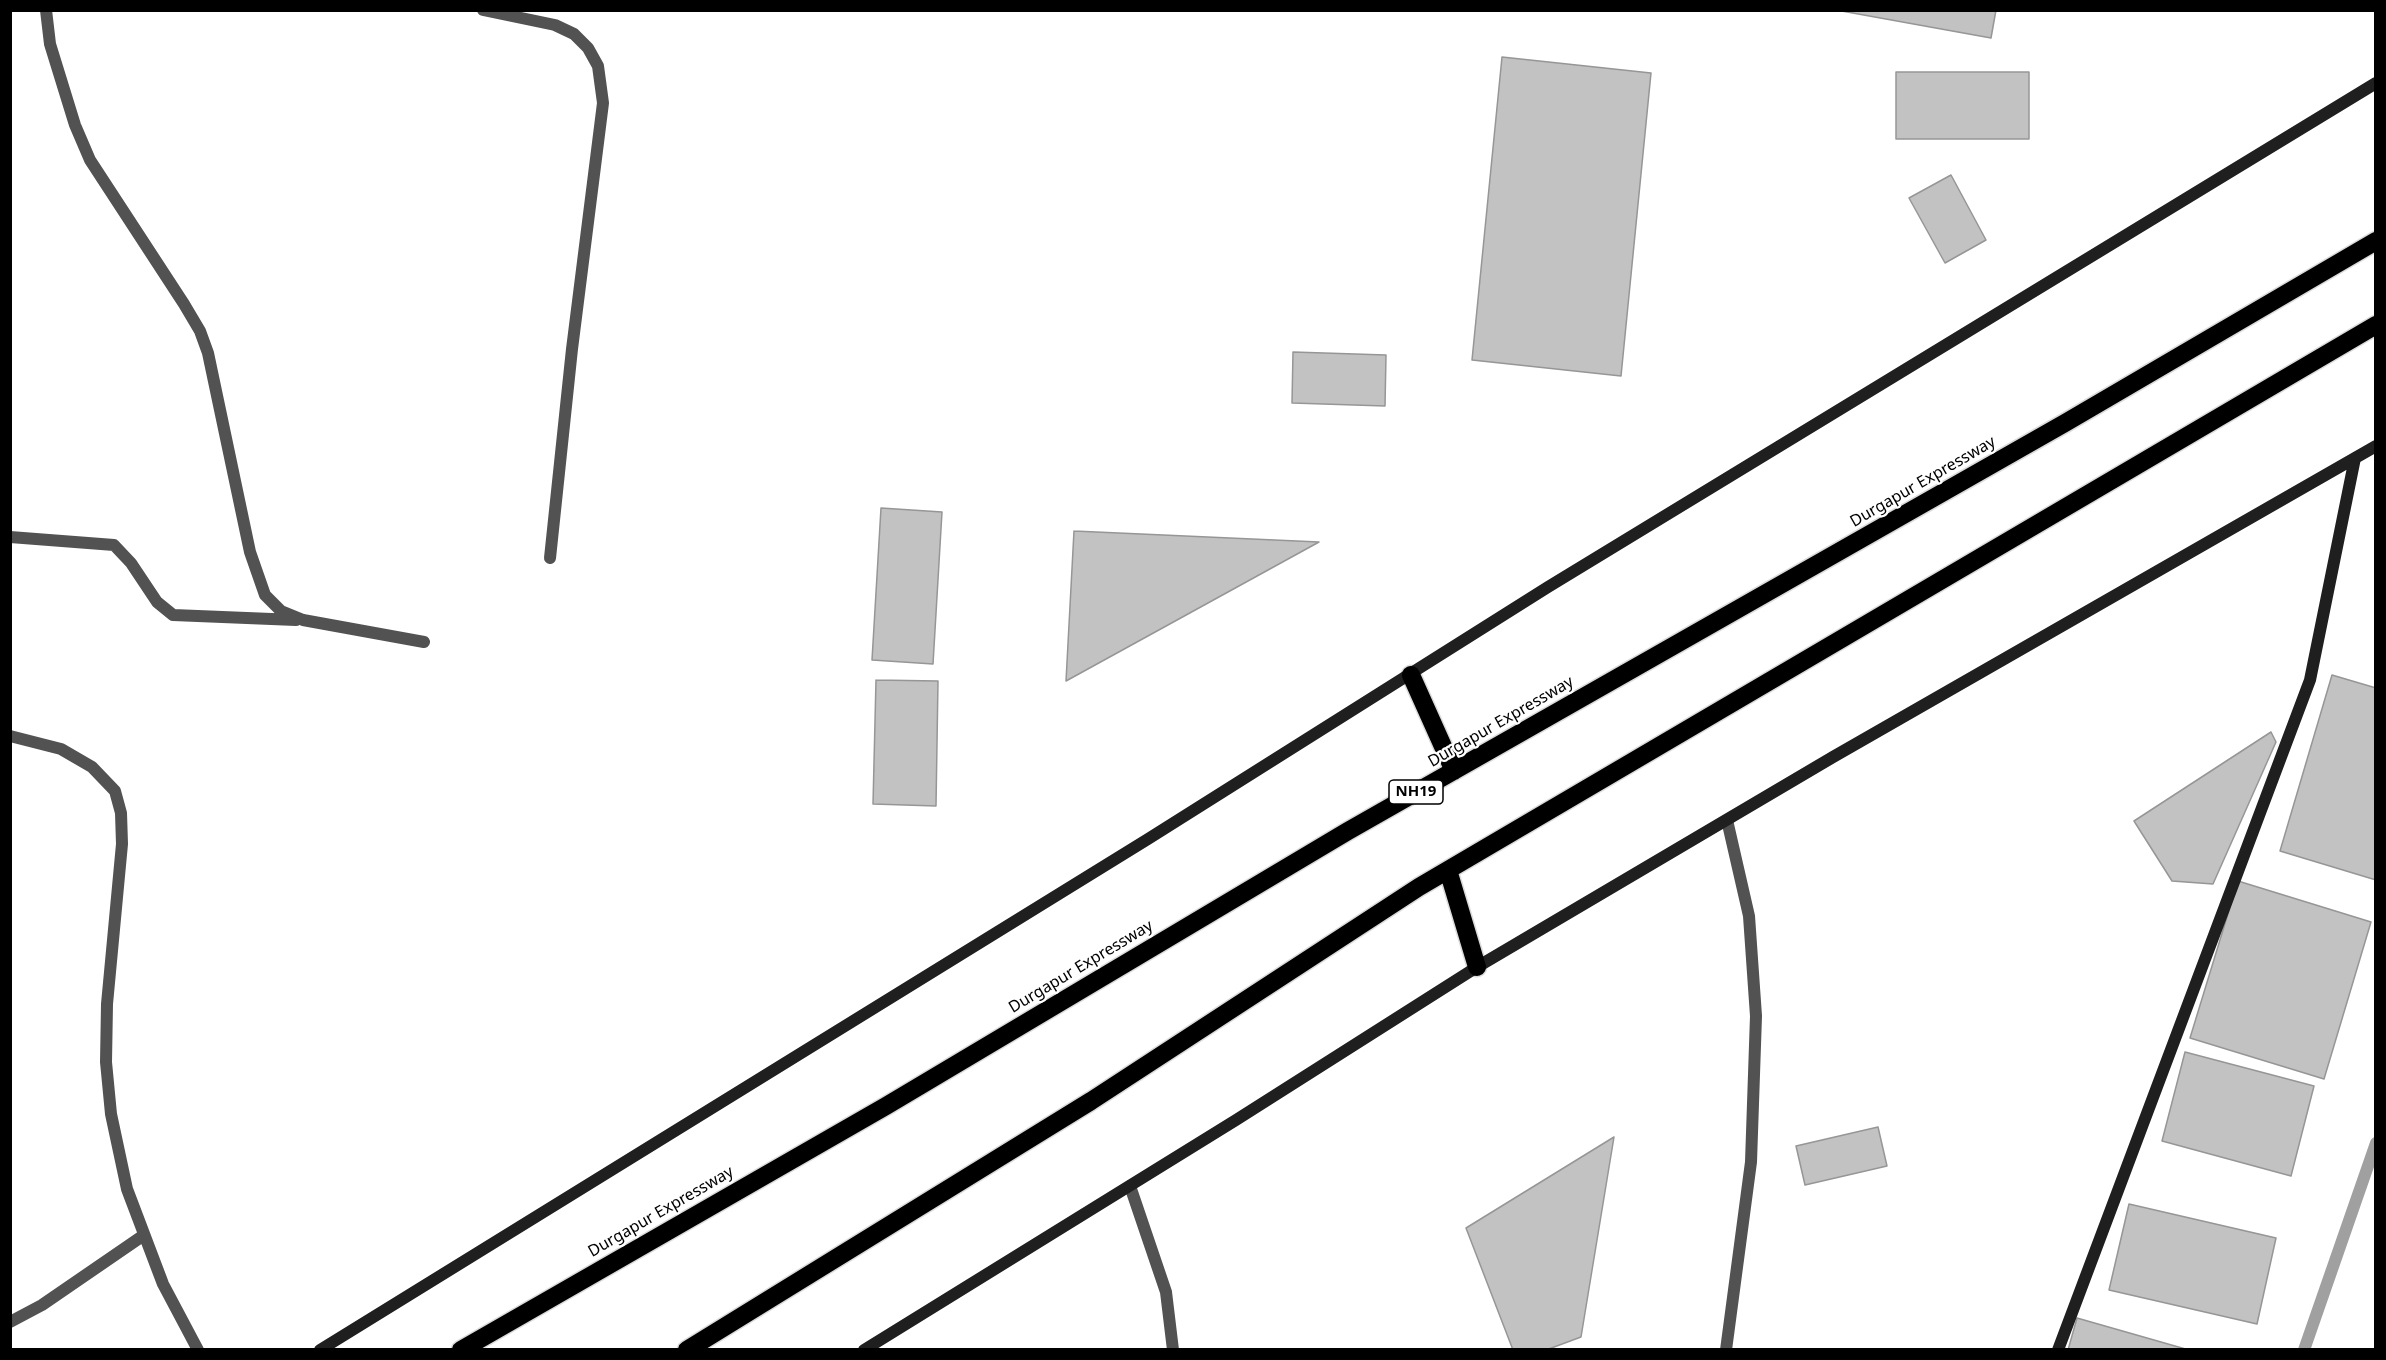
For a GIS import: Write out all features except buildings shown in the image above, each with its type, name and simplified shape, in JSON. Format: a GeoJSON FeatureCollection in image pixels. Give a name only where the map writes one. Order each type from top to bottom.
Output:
{"type":"FeatureCollection","features":[{"type":"Feature","properties":{"kind":"highway","name":"Durgapur Expressway"},"geometry":{"type":"LineString","coordinates":[[461,1350],[886,1106],[1348,831],[2065,423],[2376,241]]}},
{"type":"Feature","properties":{"kind":"highway"},"geometry":{"type":"LineString","coordinates":[[687,1350],[1092,1101],[1448,870],[2376,325]]}},
{"type":"Feature","properties":{"kind":"highway"},"geometry":{"type":"LineString","coordinates":[[1411,675],[1454,771]]}},
{"type":"Feature","properties":{"kind":"highway"},"geometry":{"type":"LineString","coordinates":[[1448,870],[1477,967]]}},
{"type":"Feature","properties":{"kind":"street"},"geometry":{"type":"LineString","coordinates":[[46,10],[50,44],[75,125],[90,160],[200,331],[208,353],[258,581],[265,595],[281,611],[303,620]]}},
{"type":"Feature","properties":{"kind":"street"},"geometry":{"type":"LineString","coordinates":[[483,10],[555,26],[574,34],[588,48],[598,66],[603,103],[572,349],[550,558]]}},
{"type":"Feature","properties":{"kind":"street"},"geometry":{"type":"LineString","coordinates":[[320,1350],[1411,675],[1558,580],[2376,83]]}},
{"type":"Feature","properties":{"kind":"street"},"geometry":{"type":"LineString","coordinates":[[864,1350],[1130,1186],[1477,967],[2376,446]]}},
{"type":"Feature","properties":{"kind":"street"},"geometry":{"type":"LineString","coordinates":[[2058,1350],[2310,680],[2355,458]]}},
{"type":"Feature","properties":{"kind":"street"},"geometry":{"type":"LineString","coordinates":[[10,537],[114,545],[131,563],[157,602],[172,615],[303,620],[424,642]]}},
{"type":"Feature","properties":{"kind":"street"},"geometry":{"type":"LineString","coordinates":[[10,736],[60,749],[92,767],[115,791],[121,813],[122,844],[107,1004],[106,1062],[118,1155],[126,1189],[163,1284],[198,1350]]}},
{"type":"Feature","properties":{"kind":"street"},"geometry":{"type":"LineString","coordinates":[[1726,1350],[1750,1162],[1756,1016],[1749,916],[1728,820]]}},
{"type":"Feature","properties":{"kind":"street"},"geometry":{"type":"LineString","coordinates":[[1130,1186],[1166,1292],[1173,1350]]}},
{"type":"Feature","properties":{"kind":"street"},"geometry":{"type":"LineString","coordinates":[[10,1322],[42,1305],[144,1235]]}},
{"type":"Feature","properties":{"kind":"waterway"},"geometry":{"type":"LineString","coordinates":[[2304,1350],[2376,1143]]}}]}
